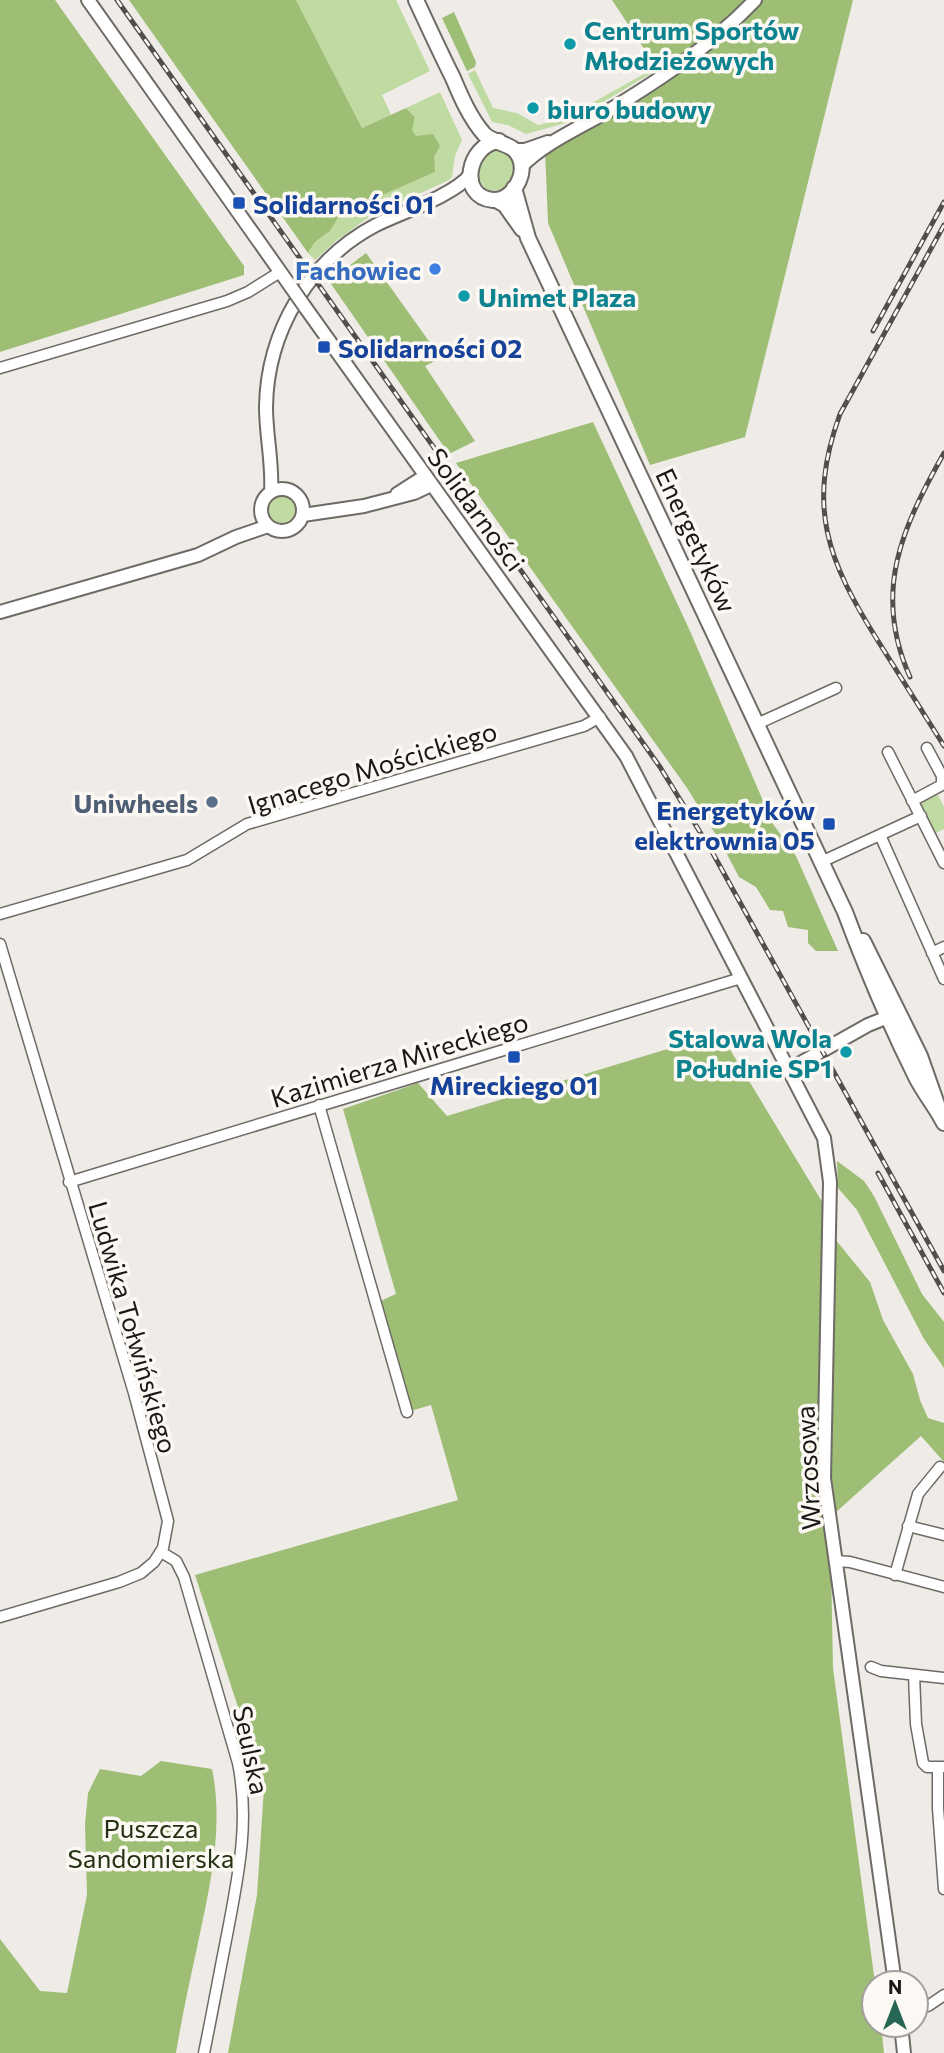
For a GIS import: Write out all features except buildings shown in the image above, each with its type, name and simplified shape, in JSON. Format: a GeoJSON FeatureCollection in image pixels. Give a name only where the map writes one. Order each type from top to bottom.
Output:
{"type":"FeatureCollection","features":[{"type":"Feature","properties":{"kind":"main road"},"geometry":{"type":"LineString","coordinates":[[416,0],[466,106],[484,134],[515,150],[521,167],[514,188],[508,196],[496,200],[484,197],[475,190],[470,175],[475,142],[466,106]]}},
{"type":"Feature","properties":{"kind":"main road"},"geometry":{"type":"LineString","coordinates":[[474,158],[488,144],[499,141]]}},
{"type":"Feature","properties":{"kind":"main road","name":"Energetyków"},"geometry":{"type":"LineString","coordinates":[[514,188],[528,238],[845,912],[888,1017],[924,1093],[942,1119]]}},
{"type":"Feature","properties":{"kind":"main road","name":"Energetyków"},"geometry":{"type":"LineString","coordinates":[[496,200],[505,205],[528,238]]}},
{"type":"Feature","properties":{"kind":"main road","name":"Energetyków"},"geometry":{"type":"LineString","coordinates":[[845,912],[889,989],[931,1083],[942,1119]]}},
{"type":"Feature","properties":{"kind":"street","name":"Solidarności"},"geometry":{"type":"LineString","coordinates":[[88,0],[428,481],[600,717],[625,756],[788,1070]]}},
{"type":"Feature","properties":{"kind":"street"},"geometry":{"type":"LineString","coordinates":[[521,167],[558,140],[634,95],[700,51],[755,0]]}},
{"type":"Feature","properties":{"kind":"street"},"geometry":{"type":"LineString","coordinates":[[515,150],[521,151],[558,140]]}},
{"type":"Feature","properties":{"kind":"street"},"geometry":{"type":"LineString","coordinates":[[277,491],[266,408],[270,367],[281,331],[303,289],[346,244],[372,228],[455,187],[470,175]]}},
{"type":"Feature","properties":{"kind":"street"},"geometry":{"type":"LineString","coordinates":[[420,205],[475,190]]}},
{"type":"Feature","properties":{"kind":"street"},"geometry":{"type":"LineString","coordinates":[[0,368],[227,302],[280,272]]}},
{"type":"Feature","properties":{"kind":"street"},"geometry":{"type":"LineString","coordinates":[[302,509],[337,510],[388,499],[414,493],[428,481]]}},
{"type":"Feature","properties":{"kind":"street"},"geometry":{"type":"LineString","coordinates":[[277,491],[295,494],[302,509],[296,526],[285,531],[273,530],[265,521],[262,503],[277,491]]}},
{"type":"Feature","properties":{"kind":"street"},"geometry":{"type":"LineString","coordinates":[[0,612],[198,555],[265,521]]}},
{"type":"Feature","properties":{"kind":"street"},"geometry":{"type":"LineString","coordinates":[[757,724],[836,688]]}},
{"type":"Feature","properties":{"kind":"street","name":"Ignacego Mościckiego"},"geometry":{"type":"LineString","coordinates":[[0,914],[187,860],[247,824],[584,726],[600,717]]}},
{"type":"Feature","properties":{"kind":"street"},"geometry":{"type":"LineString","coordinates":[[912,801],[942,785],[942,776],[927,748]]}},
{"type":"Feature","properties":{"kind":"street"},"geometry":{"type":"LineString","coordinates":[[888,751],[944,863]]}},
{"type":"Feature","properties":{"kind":"street"},"geometry":{"type":"LineString","coordinates":[[821,862],[921,816]]}},
{"type":"Feature","properties":{"kind":"street"},"geometry":{"type":"LineString","coordinates":[[880,835],[944,979]]}},
{"type":"Feature","properties":{"kind":"street","name":"Ludwika Tołwińskiego"},"geometry":{"type":"LineString","coordinates":[[0,944],[128,1372],[166,1510],[168,1530],[161,1552]]}},
{"type":"Feature","properties":{"kind":"street"},"geometry":{"type":"LineString","coordinates":[[932,953],[944,947]]}},
{"type":"Feature","properties":{"kind":"street","name":"Kazimierza Mireckiego"},"geometry":{"type":"LineString","coordinates":[[69,1182],[741,978]]}},
{"type":"Feature","properties":{"kind":"street"},"geometry":{"type":"LineString","coordinates":[[889,989],[888,1017],[913,1043]]}},
{"type":"Feature","properties":{"kind":"street"},"geometry":{"type":"LineString","coordinates":[[788,1070],[868,1025],[888,1017]]}},
{"type":"Feature","properties":{"kind":"street","name":"Wrzosowa"},"geometry":{"type":"LineString","coordinates":[[788,1070],[820,1127],[829,1163],[824,1467],[893,1969]]}},
{"type":"Feature","properties":{"kind":"street"},"geometry":{"type":"LineString","coordinates":[[319,1105],[407,1412]]}},
{"type":"Feature","properties":{"kind":"street"},"geometry":{"type":"LineString","coordinates":[[895,1575],[918,1494],[940,1467]]}},
{"type":"Feature","properties":{"kind":"street"},"geometry":{"type":"LineString","coordinates":[[908,1526],[944,1535]]}},
{"type":"Feature","properties":{"kind":"street"},"geometry":{"type":"LineString","coordinates":[[0,1617],[134,1577],[148,1568],[161,1552]]}},
{"type":"Feature","properties":{"kind":"street","name":"Seulska"},"geometry":{"type":"LineString","coordinates":[[161,1552],[173,1558],[184,1577],[238,1763],[243,1794],[244,1825],[240,1864],[204,2053]]}},
{"type":"Feature","properties":{"kind":"street"},"geometry":{"type":"LineString","coordinates":[[836,1561],[944,1587]]}},
{"type":"Feature","properties":{"kind":"street"},"geometry":{"type":"LineString","coordinates":[[872,1667],[881,1671],[944,1678]]}},
{"type":"Feature","properties":{"kind":"street"},"geometry":{"type":"LineString","coordinates":[[914,1675],[916,1724],[923,1762],[927,1767],[941,1768],[938,1808],[944,1889]]}},
{"type":"Feature","properties":{"kind":"green space"},"geometry":{"type":"Polygon","coordinates":[[[0,0],[55,0],[244,266],[244,275],[0,352],[0,0]]]}},
{"type":"Feature","properties":{"kind":"green space"},"geometry":{"type":"Polygon","coordinates":[[[129,0],[296,0],[362,128],[406,108],[415,117],[412,130],[416,136],[433,134],[440,146],[434,157],[435,172],[352,206],[338,218],[330,231],[315,242],[308,253],[129,0]]]}},
{"type":"Feature","properties":{"kind":"green space"},"geometry":{"type":"Polygon","coordinates":[[[296,0],[396,0],[430,71],[382,95],[391,115],[362,128],[296,0]]]}},
{"type":"Feature","properties":{"kind":"green space"},"geometry":{"type":"Polygon","coordinates":[[[612,0],[853,0],[745,437],[650,465],[548,223],[545,149],[666,82],[612,0]]]}},
{"type":"Feature","properties":{"kind":"green space"},"geometry":{"type":"Polygon","coordinates":[[[454,12],[476,62],[475,67],[467,71],[442,18],[454,12]]]}},
{"type":"Feature","properties":{"kind":"green space"},"geometry":{"type":"Polygon","coordinates":[[[655,68],[657,70],[569,122],[526,134],[508,125],[492,122],[468,74],[475,70],[493,108],[517,113],[538,125],[563,119],[655,68]]]}},
{"type":"Feature","properties":{"kind":"green space"},"geometry":{"type":"Polygon","coordinates":[[[440,92],[462,140],[455,156],[452,177],[369,217],[315,260],[308,253],[315,242],[330,231],[338,218],[352,206],[435,172],[411,130],[415,117],[406,108],[440,92]]]}},
{"type":"Feature","properties":{"kind":"green space"},"geometry":{"type":"Polygon","coordinates":[[[496,148],[510,154],[513,169],[510,182],[501,190],[494,191],[486,189],[482,184],[479,167],[485,156],[496,148]]]}},
{"type":"Feature","properties":{"kind":"green space"},"geometry":{"type":"Polygon","coordinates":[[[366,253],[441,358],[425,366],[475,441],[449,454],[329,281],[366,253]]]}},
{"type":"Feature","properties":{"kind":"green space"},"geometry":{"type":"Polygon","coordinates":[[[593,422],[690,631],[773,824],[796,856],[838,951],[816,951],[808,943],[808,930],[788,927],[783,911],[770,910],[756,887],[739,877],[687,788],[456,463],[593,422]]]}},
{"type":"Feature","properties":{"kind":"green space"},"geometry":{"type":"Polygon","coordinates":[[[282,495],[293,499],[297,510],[293,521],[282,525],[271,521],[267,510],[271,499],[282,495]]]}},
{"type":"Feature","properties":{"kind":"green space"},"geometry":{"type":"Polygon","coordinates":[[[937,793],[944,807],[944,829],[934,834],[918,801],[937,793]]]}},
{"type":"Feature","properties":{"kind":"green space"},"geometry":{"type":"Polygon","coordinates":[[[720,1033],[824,1205],[833,1668],[873,1969],[860,1969],[860,2039],[882,2039],[884,2053],[228,2053],[257,1895],[264,1787],[195,1575],[458,1500],[431,1405],[407,1412],[376,1303],[396,1294],[343,1109],[418,1083],[447,1116],[720,1033]]]}},
{"type":"Feature","properties":{"kind":"green space"},"geometry":{"type":"Polygon","coordinates":[[[837,1161],[864,1181],[874,1196],[922,1294],[944,1322],[944,1368],[924,1339],[857,1210],[838,1188],[837,1161]]]}},
{"type":"Feature","properties":{"kind":"green space"},"geometry":{"type":"Polygon","coordinates":[[[835,1239],[870,1282],[883,1320],[913,1374],[928,1418],[944,1423],[944,1462],[921,1436],[835,1513],[829,1458],[835,1239]]]}},
{"type":"Feature","properties":{"kind":"green space","name":"Puszcza Sandomierska"},"geometry":{"type":"Polygon","coordinates":[[[161,1761],[212,1769],[217,1813],[211,1878],[176,2053],[0,2053],[0,1939],[40,1991],[67,1993],[87,1895],[85,1824],[88,1793],[100,1769],[141,1776],[161,1761]]]}},
{"type":"Feature","properties":{"kind":"railway"},"geometry":{"type":"LineString","coordinates":[[117,0],[660,767],[711,850],[944,1271]]}},
{"type":"Feature","properties":{"kind":"railway"},"geometry":{"type":"LineString","coordinates":[[873,331],[944,202]]}},
{"type":"Feature","properties":{"kind":"railway"},"geometry":{"type":"LineString","coordinates":[[944,225],[840,414],[830,447],[824,506],[835,559],[846,585],[944,746]]}},
{"type":"Feature","properties":{"kind":"railway"},"geometry":{"type":"LineString","coordinates":[[910,677],[899,646],[893,617],[897,561],[916,508],[944,453]]}},
{"type":"Feature","properties":{"kind":"railway"},"geometry":{"type":"LineString","coordinates":[[878,1173],[944,1293]]}},
{"type":"Feature","properties":{"kind":"place","name":"Centrum Sportów Młodzieżowych"},"geometry":{"type":"Point","coordinates":[570,44]}},
{"type":"Feature","properties":{"kind":"place","name":"biuro budowy"},"geometry":{"type":"Point","coordinates":[533,108]}},
{"type":"Feature","properties":{"kind":"place","name":"Solidarności 01"},"geometry":{"type":"Point","coordinates":[239,203]}},
{"type":"Feature","properties":{"kind":"place","name":"Fachowiec"},"geometry":{"type":"Point","coordinates":[435,269]}},
{"type":"Feature","properties":{"kind":"place","name":"Unimet Plaza"},"geometry":{"type":"Point","coordinates":[464,296]}},
{"type":"Feature","properties":{"kind":"place","name":"Solidarności 02"},"geometry":{"type":"Point","coordinates":[324,347]}},
{"type":"Feature","properties":{"kind":"place","name":"Uniwheels"},"geometry":{"type":"Point","coordinates":[212,802]}},
{"type":"Feature","properties":{"kind":"place","name":"Energetyków elektrownia 05"},"geometry":{"type":"Point","coordinates":[829,824]}},
{"type":"Feature","properties":{"kind":"place","name":"Stalowa Wola Południe SP1"},"geometry":{"type":"Point","coordinates":[846,1052]}},
{"type":"Feature","properties":{"kind":"place","name":"Mireckiego 01"},"geometry":{"type":"Point","coordinates":[514,1057]}}]}
